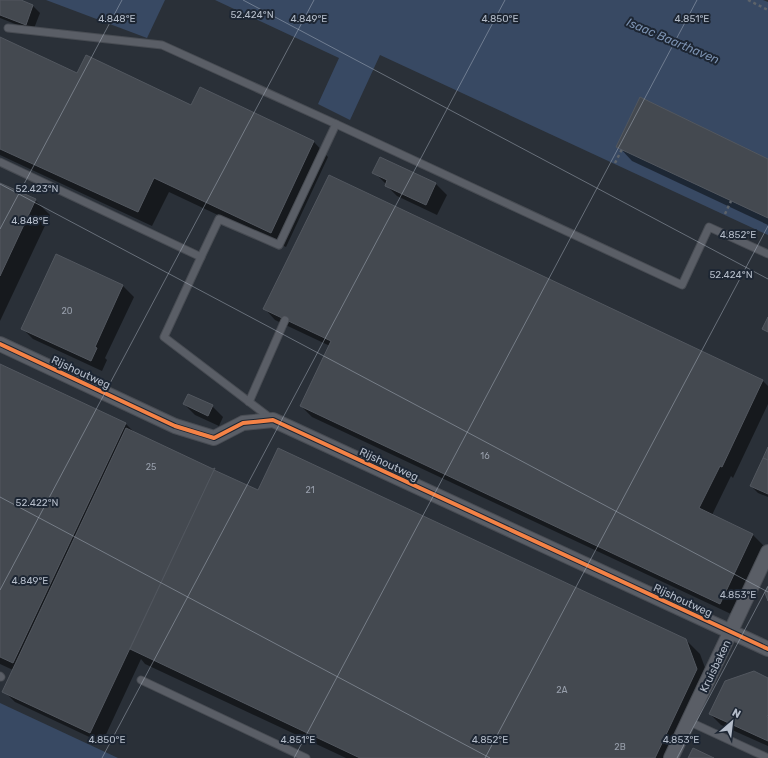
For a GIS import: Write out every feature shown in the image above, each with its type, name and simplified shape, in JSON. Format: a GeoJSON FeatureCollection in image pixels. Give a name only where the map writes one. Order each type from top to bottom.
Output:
{"type":"FeatureCollection","features":[{"type":"Feature","properties":{"kind":"street","name":"Rijshoutweg"},"geometry":{"type":"LineString","coordinates":[[0,344],[175,426],[214,438],[243,423],[273,420],[768,649]]}},
{"type":"Feature","properties":{"kind":"street","name":"Kruisbaken"},"geometry":{"type":"LineString","coordinates":[[671,758],[768,552]]}},
{"type":"Feature","properties":{"kind":"lane"},"geometry":{"type":"LineString","coordinates":[[8,28],[162,45],[682,285],[709,227],[768,254]]}},
{"type":"Feature","properties":{"kind":"lane"},"geometry":{"type":"LineString","coordinates":[[273,420],[164,336],[219,219],[279,245],[336,124]]}},
{"type":"Feature","properties":{"kind":"lane"},"geometry":{"type":"LineString","coordinates":[[0,162],[201,257]]}},
{"type":"Feature","properties":{"kind":"lane"},"geometry":{"type":"LineString","coordinates":[[249,402],[286,320]]}},
{"type":"Feature","properties":{"kind":"lane"},"geometry":{"type":"LineString","coordinates":[[141,680],[306,758]]}},
{"type":"Feature","properties":{"kind":"lane"},"geometry":{"type":"LineString","coordinates":[[688,721],[768,758]]}},
{"type":"Feature","properties":{"kind":"path"},"geometry":{"type":"LineString","coordinates":[[748,0],[768,10]]}},
{"type":"Feature","properties":{"kind":"path"},"geometry":{"type":"LineString","coordinates":[[615,163],[622,149]]}},
{"type":"Feature","properties":{"kind":"path"},"geometry":{"type":"LineString","coordinates":[[725,214],[732,201]]}},
{"type":"Feature","properties":{"kind":"water"},"geometry":{"type":"Polygon","coordinates":[[[46,0],[165,0],[147,38],[46,0]]]}},
{"type":"Feature","properties":{"kind":"water","name":"Isaac Baarthaven"},"geometry":{"type":"Polygon","coordinates":[[[215,0],[763,0],[768,2],[768,235],[380,55],[350,120],[318,104],[339,58],[215,0]]]}},
{"type":"Feature","properties":{"kind":"water"},"geometry":{"type":"Polygon","coordinates":[[[0,703],[118,758],[0,758],[0,703]]]}},
{"type":"Feature","properties":{"kind":"building"},"geometry":{"type":"Polygon","coordinates":[[[0,0],[21,0],[33,5],[26,25],[0,15],[0,0]]]}},
{"type":"Feature","properties":{"kind":"building"},"geometry":{"type":"Polygon","coordinates":[[[0,37],[77,73],[86,55],[191,105],[200,87],[314,141],[271,233],[154,178],[138,212],[0,149],[0,37]]]}},
{"type":"Feature","properties":{"kind":"building"},"geometry":{"type":"Polygon","coordinates":[[[640,97],[768,159],[768,218],[616,147],[640,97]]]}},
{"type":"Feature","properties":{"kind":"building"},"geometry":{"type":"Polygon","coordinates":[[[380,157],[436,183],[426,205],[385,186],[387,180],[372,173],[380,157]]]}},
{"type":"Feature","properties":{"kind":"building"},"geometry":{"type":"Polygon","coordinates":[[[329,175],[763,380],[722,467],[720,466],[699,508],[753,534],[720,604],[300,406],[331,341],[263,309],[329,175]]]}},
{"type":"Feature","properties":{"kind":"building"},"geometry":{"type":"Polygon","coordinates":[[[0,183],[36,199],[0,276],[0,183]]]}},
{"type":"Feature","properties":{"kind":"building"},"geometry":{"type":"Polygon","coordinates":[[[56,254],[123,285],[95,347],[97,348],[91,361],[21,329],[56,254]]]}},
{"type":"Feature","properties":{"kind":"building"},"geometry":{"type":"Polygon","coordinates":[[[768,317],[768,332],[762,329],[768,317]]]}},
{"type":"Feature","properties":{"kind":"building"},"geometry":{"type":"Polygon","coordinates":[[[0,364],[126,423],[13,663],[0,657],[0,364]]]}},
{"type":"Feature","properties":{"kind":"building"},"geometry":{"type":"Polygon","coordinates":[[[188,394],[213,405],[208,416],[183,404],[188,394]]]}},
{"type":"Feature","properties":{"kind":"building"},"geometry":{"type":"Polygon","coordinates":[[[126,428],[213,469],[215,468],[90,733],[2,692],[126,428]]]}},
{"type":"Feature","properties":{"kind":"building"},"geometry":{"type":"Polygon","coordinates":[[[768,447],[768,460],[763,458],[768,447]]]}},
{"type":"Feature","properties":{"kind":"building"},"geometry":{"type":"Polygon","coordinates":[[[278,448],[686,639],[697,669],[655,758],[360,758],[130,649],[214,470],[258,490],[278,448]]]}},
{"type":"Feature","properties":{"kind":"building"},"geometry":{"type":"Polygon","coordinates":[[[763,458],[768,460],[768,494],[750,486],[763,458]]]}},
{"type":"Feature","properties":{"kind":"building"},"geometry":{"type":"Polygon","coordinates":[[[768,587],[768,601],[765,593],[768,587]]]}},
{"type":"Feature","properties":{"kind":"building"},"geometry":{"type":"Polygon","coordinates":[[[754,671],[768,678],[768,741],[709,714],[725,681],[754,671]]]}},
{"type":"Feature","properties":{"kind":"building"},"geometry":{"type":"Polygon","coordinates":[[[693,748],[714,758],[688,758],[693,748]]]}},
{"type":"Feature","properties":{"kind":"cycle path"},"geometry":{"type":"LineString","coordinates":[[0,344],[175,426],[214,438],[243,423],[273,420],[768,649]]}}]}
